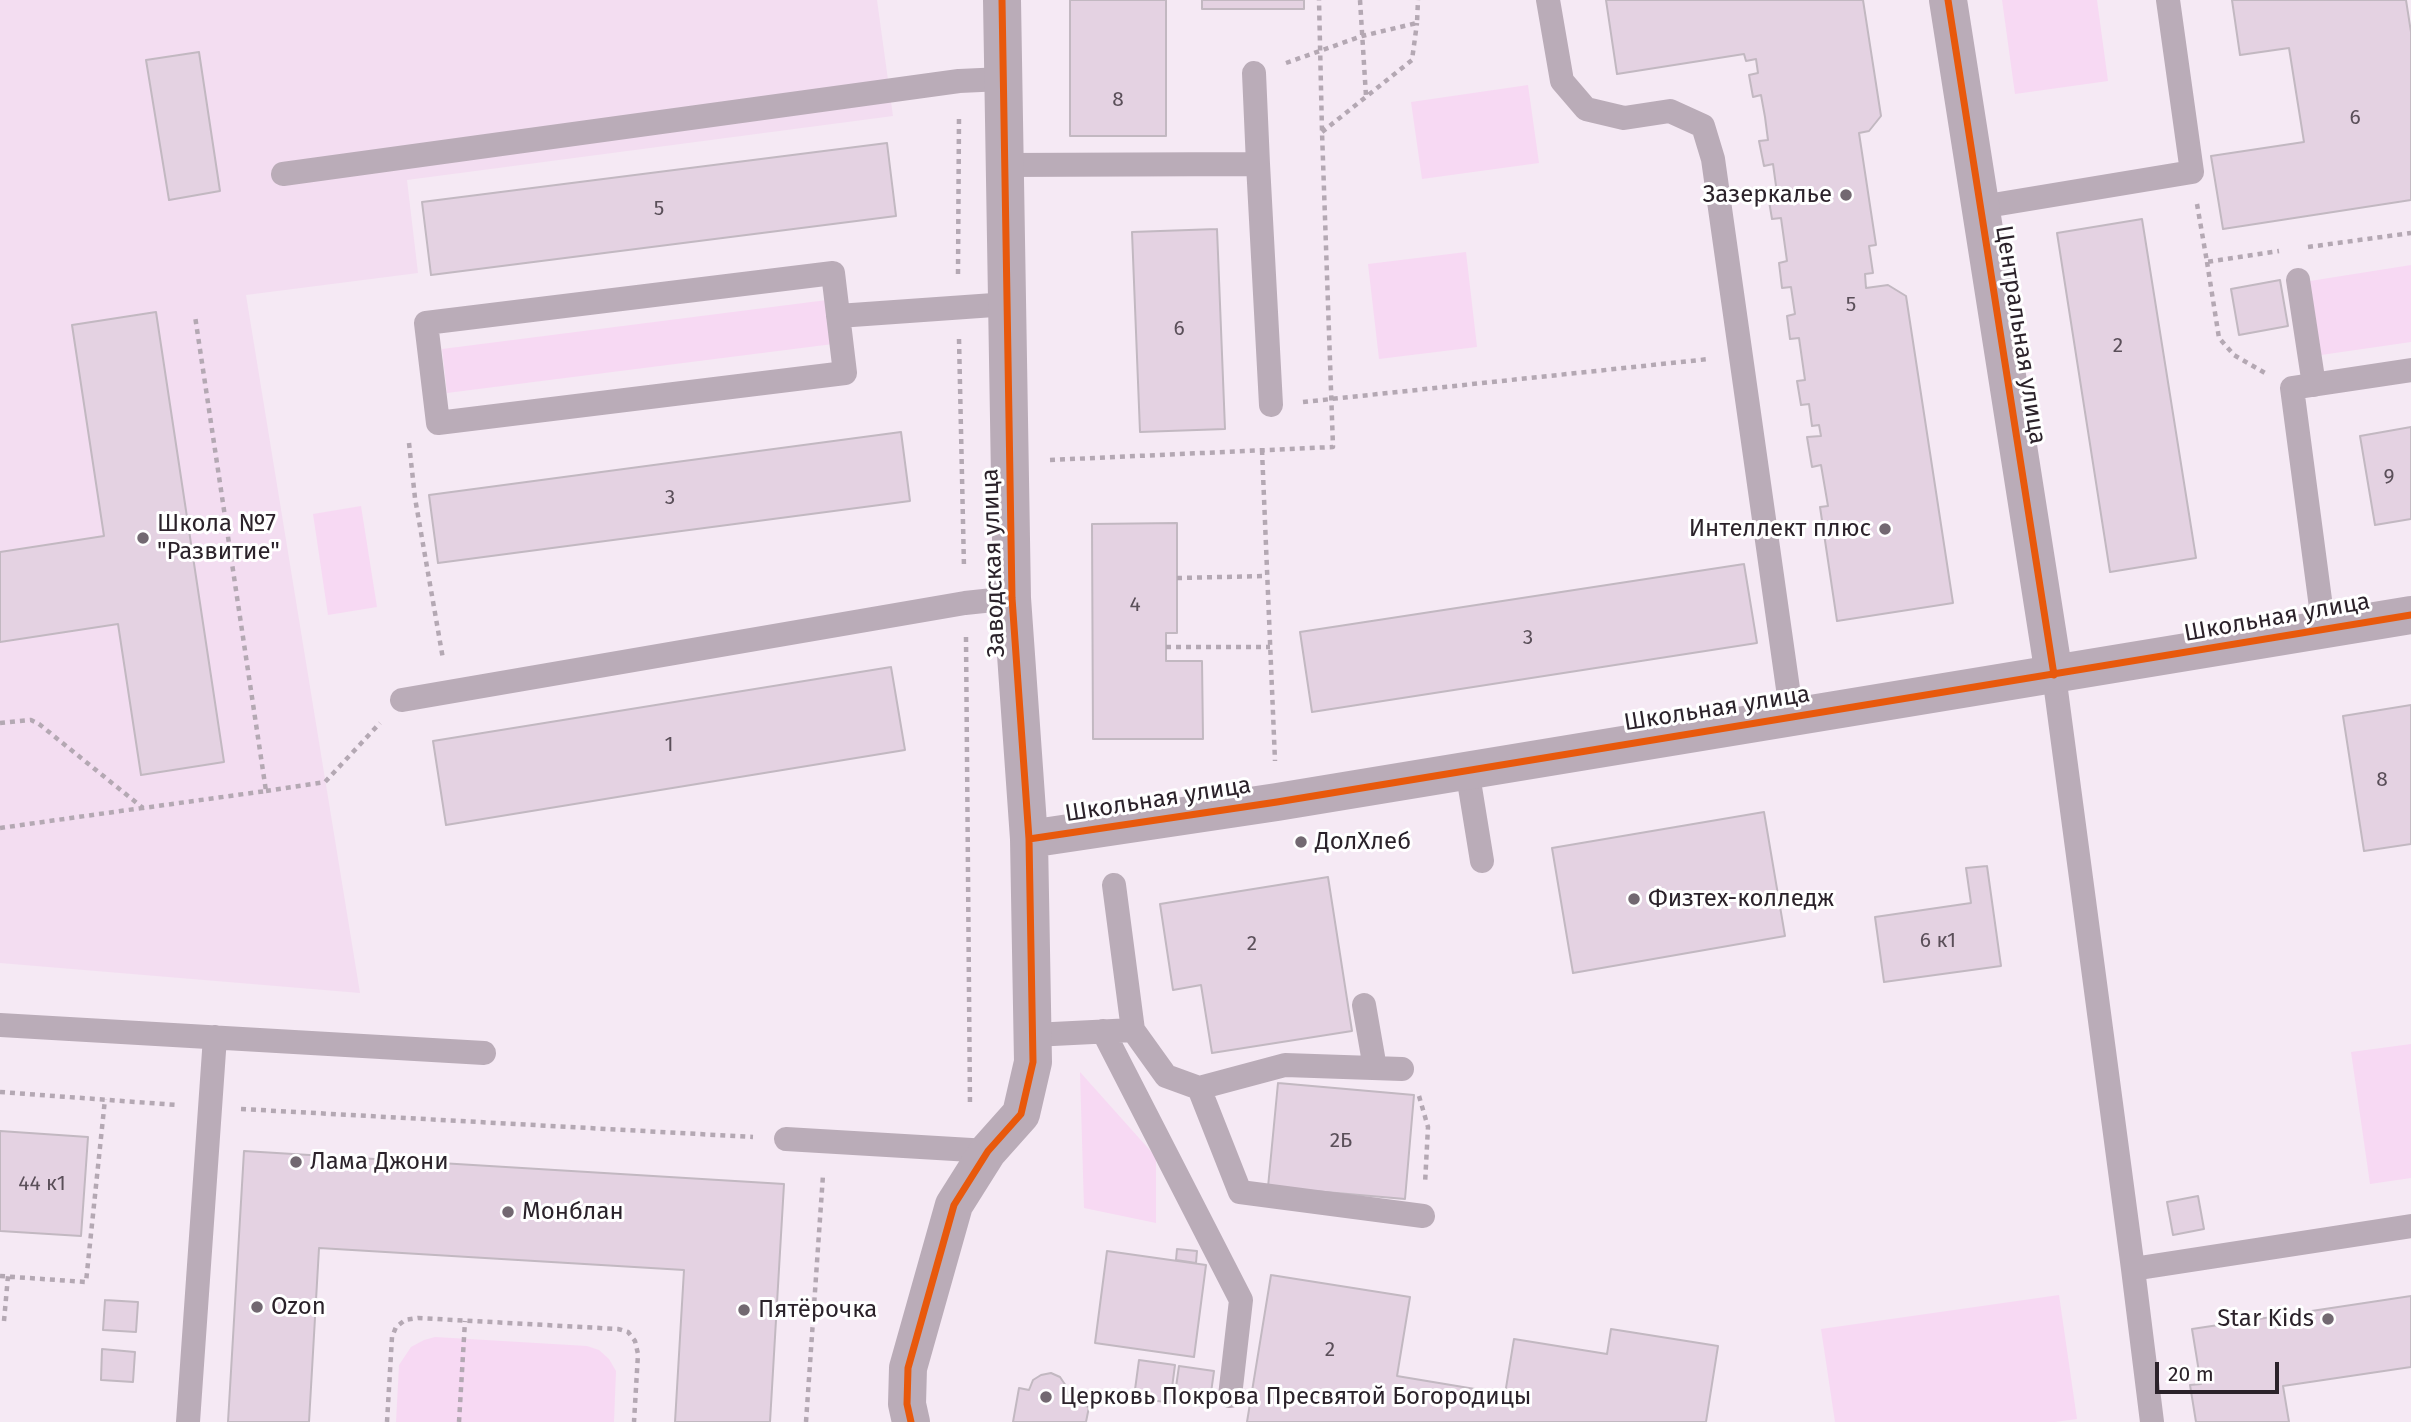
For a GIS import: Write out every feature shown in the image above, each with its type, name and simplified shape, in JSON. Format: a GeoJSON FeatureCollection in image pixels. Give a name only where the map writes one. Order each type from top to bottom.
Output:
{"type":"FeatureCollection","features":[{"type":"Feature","properties":{"kind":"street","name":"Заводская улица"},"geometry":{"type":"LineString","coordinates":[[905,1416],[908,1368],[954,1205],[988,1151],[1021,1114],[1033,1062],[1029,839],[1012,598],[1002,0]]}},
{"type":"Feature","properties":{"kind":"street","name":"Центральная улица"},"geometry":{"type":"LineString","coordinates":[[1948,0],[2054,675]]}},
{"type":"Feature","properties":{"kind":"street","name":"Школьная улица"},"geometry":{"type":"LineString","coordinates":[[1029,839],[1277,802],[2411,615]]}},
{"type":"Feature","properties":{"kind":"lane"},"geometry":{"type":"LineString","coordinates":[[1548,0],[1562,81],[1586,109],[1623,118],[1670,111],[1703,126],[1713,159],[1792,717]]}},
{"type":"Feature","properties":{"kind":"lane"},"geometry":{"type":"LineString","coordinates":[[1981,207],[2192,172],[2168,0]]}},
{"type":"Feature","properties":{"kind":"lane"},"geometry":{"type":"LineString","coordinates":[[1254,73],[1271,405]]}},
{"type":"Feature","properties":{"kind":"lane"},"geometry":{"type":"LineString","coordinates":[[283,174],[959,81],[1003,79]]}},
{"type":"Feature","properties":{"kind":"lane"},"geometry":{"type":"LineString","coordinates":[[1005,165],[1258,164]]}},
{"type":"Feature","properties":{"kind":"lane"},"geometry":{"type":"LineString","coordinates":[[832,273],[838,316],[845,373],[438,423],[425,323],[832,273]]}},
{"type":"Feature","properties":{"kind":"lane"},"geometry":{"type":"LineString","coordinates":[[2298,280],[2303,387],[2324,630]]}},
{"type":"Feature","properties":{"kind":"lane"},"geometry":{"type":"LineString","coordinates":[[838,316],[1008,304]]}},
{"type":"Feature","properties":{"kind":"lane"},"geometry":{"type":"LineString","coordinates":[[2303,387],[2411,370]]}},
{"type":"Feature","properties":{"kind":"lane"},"geometry":{"type":"LineString","coordinates":[[402,700],[946,606],[1012,598]]}},
{"type":"Feature","properties":{"kind":"lane"},"geometry":{"type":"LineString","coordinates":[[2054,675],[2151,1422]]}},
{"type":"Feature","properties":{"kind":"lane"},"geometry":{"type":"LineString","coordinates":[[1467,769],[1482,861]]}},
{"type":"Feature","properties":{"kind":"lane"},"geometry":{"type":"LineString","coordinates":[[1114,885],[1133,1030],[1166,1076],[1199,1088],[1285,1065],[1402,1069]]}},
{"type":"Feature","properties":{"kind":"lane"},"geometry":{"type":"LineString","coordinates":[[1364,1005],[1375,1068]]}},
{"type":"Feature","properties":{"kind":"lane"},"geometry":{"type":"LineString","coordinates":[[0,1025],[485,1053]]}},
{"type":"Feature","properties":{"kind":"lane"},"geometry":{"type":"LineString","coordinates":[[1033,1035],[1133,1030]]}},
{"type":"Feature","properties":{"kind":"lane"},"geometry":{"type":"LineString","coordinates":[[1103,1031],[1241,1300],[1230,1396]]}},
{"type":"Feature","properties":{"kind":"lane"},"geometry":{"type":"LineString","coordinates":[[188,1422],[215,1037]]}},
{"type":"Feature","properties":{"kind":"lane"},"geometry":{"type":"LineString","coordinates":[[1199,1088],[1240,1192],[1423,1216]]}},
{"type":"Feature","properties":{"kind":"lane"},"geometry":{"type":"LineString","coordinates":[[786,1139],[988,1151]]}},
{"type":"Feature","properties":{"kind":"lane"},"geometry":{"type":"LineString","coordinates":[[2133,1269],[2411,1226]]}},
{"type":"Feature","properties":{"kind":"path"},"geometry":{"type":"LineString","coordinates":[[1360,0],[1366,96]]}},
{"type":"Feature","properties":{"kind":"path"},"geometry":{"type":"LineString","coordinates":[[1322,132],[1412,60],[1418,0]]}},
{"type":"Feature","properties":{"kind":"path"},"geometry":{"type":"LineString","coordinates":[[1254,73],[1322,52],[1362,36],[1417,23]]}},
{"type":"Feature","properties":{"kind":"path"},"geometry":{"type":"LineString","coordinates":[[2192,172],[2219,338],[2234,355],[2303,387]]}},
{"type":"Feature","properties":{"kind":"path"},"geometry":{"type":"LineString","coordinates":[[2307,247],[2411,233]]}},
{"type":"Feature","properties":{"kind":"path"},"geometry":{"type":"LineString","coordinates":[[2207,262],[2282,251]]}},
{"type":"Feature","properties":{"kind":"path"},"geometry":{"type":"LineString","coordinates":[[195,316],[266,791]]}},
{"type":"Feature","properties":{"kind":"path"},"geometry":{"type":"LineString","coordinates":[[1271,405],[1740,355]]}},
{"type":"Feature","properties":{"kind":"path"},"geometry":{"type":"LineString","coordinates":[[409,438],[415,498],[449,691]]}},
{"type":"Feature","properties":{"kind":"path"},"geometry":{"type":"LineString","coordinates":[[1262,450],[1277,802]]}},
{"type":"Feature","properties":{"kind":"path"},"geometry":{"type":"LineString","coordinates":[[1177,578],[1268,576]]}},
{"type":"Feature","properties":{"kind":"path"},"geometry":{"type":"LineString","coordinates":[[1166,647],[1270,647]]}},
{"type":"Feature","properties":{"kind":"path"},"geometry":{"type":"LineString","coordinates":[[0,828],[325,782],[402,700]]}},
{"type":"Feature","properties":{"kind":"path"},"geometry":{"type":"LineString","coordinates":[[0,723],[31,720],[39,724],[143,808]]}},
{"type":"Feature","properties":{"kind":"path"},"geometry":{"type":"LineString","coordinates":[[1402,1069],[1417,1089],[1428,1127],[1423,1216]]}},
{"type":"Feature","properties":{"kind":"path"},"geometry":{"type":"LineString","coordinates":[[0,1092],[209,1108],[786,1139]]}},
{"type":"Feature","properties":{"kind":"path"},"geometry":{"type":"LineString","coordinates":[[0,1276],[86,1282],[105,1099]]}},
{"type":"Feature","properties":{"kind":"path"},"geometry":{"type":"LineString","coordinates":[[806,1422],[825,1142]]}},
{"type":"Feature","properties":{"kind":"path"},"geometry":{"type":"LineString","coordinates":[[4,1321],[8,1276]]}},
{"type":"Feature","properties":{"kind":"path"},"geometry":{"type":"LineString","coordinates":[[387,1422],[392,1337],[396,1327],[405,1320],[418,1318],[618,1329],[628,1332],[635,1341],[638,1354],[634,1422]]}},
{"type":"Feature","properties":{"kind":"path"},"geometry":{"type":"LineString","coordinates":[[459,1422],[465,1321]]}},
{"type":"Feature","properties":{"kind":"shaded area","name":"Школа №7 \"Развитие\""},"geometry":{"type":"Polygon","coordinates":[[[0,0],[877,0],[893,116],[407,180],[418,273],[246,295],[360,993],[0,963],[0,0]]]}},
{"type":"Feature","properties":{"kind":"shaded area"},"geometry":{"type":"Polygon","coordinates":[[[2002,0],[2097,0],[2108,81],[2015,94],[2002,0]]]}},
{"type":"Feature","properties":{"kind":"shaded area"},"geometry":{"type":"Polygon","coordinates":[[[1528,85],[1539,163],[1422,179],[1411,102],[1528,85]]]}},
{"type":"Feature","properties":{"kind":"shaded area"},"geometry":{"type":"Polygon","coordinates":[[[1466,252],[1477,347],[1379,359],[1368,264],[1466,252]]]}},
{"type":"Feature","properties":{"kind":"shaded area"},"geometry":{"type":"Polygon","coordinates":[[[2411,265],[2411,342],[2321,355],[2310,281],[2411,265]]]}},
{"type":"Feature","properties":{"kind":"shaded area"},"geometry":{"type":"Polygon","coordinates":[[[827,300],[833,344],[447,393],[442,349],[827,300]]]}},
{"type":"Feature","properties":{"kind":"shaded area"},"geometry":{"type":"Polygon","coordinates":[[[361,506],[377,607],[328,615],[313,514],[361,506]]]}},
{"type":"Feature","properties":{"kind":"shaded area"},"geometry":{"type":"Polygon","coordinates":[[[2411,1044],[2411,1178],[2370,1184],[2351,1052],[2411,1044]]]}},
{"type":"Feature","properties":{"kind":"shaded area"},"geometry":{"type":"Polygon","coordinates":[[[1080,1072],[1156,1157],[1156,1223],[1084,1208],[1080,1072]]]}},
{"type":"Feature","properties":{"kind":"shaded area"},"geometry":{"type":"Polygon","coordinates":[[[2059,1295],[2077,1419],[2055,1422],[1835,1422],[1821,1329],[2059,1295]]]}},
{"type":"Feature","properties":{"kind":"shaded area"},"geometry":{"type":"Polygon","coordinates":[[[435,1337],[587,1346],[599,1350],[609,1359],[616,1371],[614,1422],[396,1422],[399,1365],[411,1347],[435,1337]]]}},
{"type":"Feature","properties":{"kind":"building"},"geometry":{"type":"Polygon","coordinates":[[[1070,0],[1166,0],[1166,136],[1070,136],[1070,0]]]}},
{"type":"Feature","properties":{"kind":"building"},"geometry":{"type":"Polygon","coordinates":[[[1202,0],[1304,0],[1304,9],[1202,9],[1202,0]]]}},
{"type":"Feature","properties":{"kind":"building"},"geometry":{"type":"Polygon","coordinates":[[[1606,0],[1863,0],[1881,116],[1869,131],[1859,133],[1876,245],[1869,246],[1873,273],[1865,274],[1866,288],[1888,285],[1906,296],[1953,603],[1837,621],[1820,507],[1828,506],[1821,465],[1812,467],[1807,437],[1821,436],[1819,425],[1812,426],[1809,404],[1801,405],[1797,381],[1805,380],[1799,338],[1790,339],[1787,316],[1795,314],[1791,287],[1782,288],[1779,263],[1787,261],[1781,218],[1772,219],[1768,195],[1777,193],[1773,164],[1764,166],[1759,141],[1768,140],[1765,117],[1761,95],[1753,97],[1749,75],[1758,73],[1756,59],[1746,61],[1744,54],[1617,74],[1606,0]]]}},
{"type":"Feature","properties":{"kind":"building"},"geometry":{"type":"Polygon","coordinates":[[[2232,0],[2406,0],[2411,32],[2411,200],[2223,229],[2211,156],[2304,142],[2289,48],[2240,55],[2232,0]]]}},
{"type":"Feature","properties":{"kind":"building"},"geometry":{"type":"Polygon","coordinates":[[[199,52],[220,191],[169,200],[146,60],[199,52]]]}},
{"type":"Feature","properties":{"kind":"building"},"geometry":{"type":"Polygon","coordinates":[[[887,143],[896,216],[431,275],[422,202],[887,143]]]}},
{"type":"Feature","properties":{"kind":"building"},"geometry":{"type":"Polygon","coordinates":[[[2142,219],[2196,558],[2110,572],[2057,233],[2142,219]]]}},
{"type":"Feature","properties":{"kind":"building"},"geometry":{"type":"Polygon","coordinates":[[[1217,229],[1225,429],[1140,432],[1132,232],[1217,229]]]}},
{"type":"Feature","properties":{"kind":"building"},"geometry":{"type":"Polygon","coordinates":[[[2280,280],[2288,326],[2239,335],[2231,289],[2280,280]]]}},
{"type":"Feature","properties":{"kind":"building"},"geometry":{"type":"Polygon","coordinates":[[[156,312],[224,762],[141,775],[118,624],[0,642],[0,552],[104,536],[72,325],[156,312]]]}},
{"type":"Feature","properties":{"kind":"building"},"geometry":{"type":"Polygon","coordinates":[[[2411,427],[2411,519],[2375,525],[2360,436],[2411,427]]]}},
{"type":"Feature","properties":{"kind":"building"},"geometry":{"type":"Polygon","coordinates":[[[901,432],[910,501],[438,563],[429,495],[901,432]]]}},
{"type":"Feature","properties":{"kind":"building"},"geometry":{"type":"Polygon","coordinates":[[[1177,523],[1177,633],[1166,633],[1166,661],[1202,661],[1203,739],[1093,739],[1092,524],[1177,523]]]}},
{"type":"Feature","properties":{"kind":"building"},"geometry":{"type":"Polygon","coordinates":[[[1744,564],[1757,643],[1312,712],[1300,632],[1744,564]]]}},
{"type":"Feature","properties":{"kind":"building"},"geometry":{"type":"Polygon","coordinates":[[[891,667],[905,750],[446,825],[433,741],[891,667]]]}},
{"type":"Feature","properties":{"kind":"building"},"geometry":{"type":"Polygon","coordinates":[[[2411,705],[2411,844],[2364,851],[2343,716],[2411,705]]]}},
{"type":"Feature","properties":{"kind":"building"},"geometry":{"type":"Polygon","coordinates":[[[1764,812],[1785,936],[1573,973],[1552,848],[1764,812]]]}},
{"type":"Feature","properties":{"kind":"building"},"geometry":{"type":"Polygon","coordinates":[[[1987,866],[2001,966],[1884,982],[1875,917],[1971,903],[1966,868],[1987,866]]]}},
{"type":"Feature","properties":{"kind":"building"},"geometry":{"type":"Polygon","coordinates":[[[1328,877],[1352,1031],[1212,1053],[1201,985],[1173,990],[1160,904],[1328,877]]]}},
{"type":"Feature","properties":{"kind":"building"},"geometry":{"type":"Polygon","coordinates":[[[1278,1083],[1414,1095],[1405,1199],[1268,1187],[1278,1083]]]}},
{"type":"Feature","properties":{"kind":"building"},"geometry":{"type":"Polygon","coordinates":[[[0,1131],[88,1137],[81,1236],[0,1231],[0,1131]]]}},
{"type":"Feature","properties":{"kind":"building"},"geometry":{"type":"Polygon","coordinates":[[[244,1151],[784,1184],[770,1422],[675,1422],[684,1270],[319,1248],[309,1422],[228,1422],[244,1151]]]}},
{"type":"Feature","properties":{"kind":"building"},"geometry":{"type":"Polygon","coordinates":[[[2198,1196],[2204,1229],[2173,1235],[2167,1202],[2198,1196]]]}},
{"type":"Feature","properties":{"kind":"building"},"geometry":{"type":"Polygon","coordinates":[[[1177,1249],[1197,1251],[1196,1263],[1176,1260],[1177,1249]]]}},
{"type":"Feature","properties":{"kind":"building"},"geometry":{"type":"Polygon","coordinates":[[[1107,1251],[1206,1265],[1194,1357],[1095,1343],[1107,1251]]]}},
{"type":"Feature","properties":{"kind":"building"},"geometry":{"type":"Polygon","coordinates":[[[1271,1275],[1410,1297],[1397,1376],[1505,1394],[1514,1339],[1607,1354],[1611,1329],[1718,1346],[1706,1422],[1247,1422],[1271,1275]]]}},
{"type":"Feature","properties":{"kind":"building"},"geometry":{"type":"Polygon","coordinates":[[[2411,1296],[2411,1367],[2283,1386],[2289,1422],[2196,1422],[2190,1385],[2201,1384],[2192,1329],[2411,1296]]]}},
{"type":"Feature","properties":{"kind":"building"},"geometry":{"type":"Polygon","coordinates":[[[105,1300],[138,1302],[136,1332],[103,1330],[105,1300]]]}},
{"type":"Feature","properties":{"kind":"building"},"geometry":{"type":"Polygon","coordinates":[[[102,1349],[135,1352],[133,1382],[101,1380],[102,1349]]]}},
{"type":"Feature","properties":{"kind":"building"},"geometry":{"type":"Polygon","coordinates":[[[1139,1360],[1175,1365],[1170,1403],[1134,1397],[1139,1360]]]}},
{"type":"Feature","properties":{"kind":"building"},"geometry":{"type":"Polygon","coordinates":[[[1179,1366],[1214,1371],[1209,1407],[1174,1401],[1179,1366]]]}},
{"type":"Feature","properties":{"kind":"building","name":"Церковь Покрова Пресвятой Богородицы"},"geometry":{"type":"Polygon","coordinates":[[[1051,1373],[1060,1377],[1068,1396],[1083,1398],[1082,1405],[1089,1407],[1086,1422],[1013,1422],[1019,1388],[1029,1390],[1033,1380],[1051,1373]]]}},
{"type":"Feature","properties":{"kind":"cycle path"},"geometry":{"type":"LineString","coordinates":[[911,1422],[907,1404],[908,1368],[954,1205],[988,1151],[1021,1114],[1033,1062],[1029,839],[1012,598],[1002,0]]}},
{"type":"Feature","properties":{"kind":"cycle path"},"geometry":{"type":"LineString","coordinates":[[1948,0],[2054,675]]}},
{"type":"Feature","properties":{"kind":"cycle path"},"geometry":{"type":"LineString","coordinates":[[1029,839],[1277,802],[2411,615]]}},
{"type":"Feature","properties":{"kind":"place","name":"Зазеркалье"},"geometry":{"type":"Point","coordinates":[1846,195]}},
{"type":"Feature","properties":{"kind":"place","name":"Интеллект плюс"},"geometry":{"type":"Point","coordinates":[1885,529]}},
{"type":"Feature","properties":{"kind":"place","name":"Школа №7 \"Развитие\""},"geometry":{"type":"Point","coordinates":[143,538]}},
{"type":"Feature","properties":{"kind":"place","name":"ДолХлеб"},"geometry":{"type":"Point","coordinates":[1301,842]}},
{"type":"Feature","properties":{"kind":"place","name":"Физтех-колледж"},"geometry":{"type":"Point","coordinates":[1634,899]}},
{"type":"Feature","properties":{"kind":"place","name":"Лама Джони"},"geometry":{"type":"Point","coordinates":[296,1162]}},
{"type":"Feature","properties":{"kind":"place","name":"Монблан"},"geometry":{"type":"Point","coordinates":[508,1212]}},
{"type":"Feature","properties":{"kind":"place","name":"Ozon"},"geometry":{"type":"Point","coordinates":[257,1307]}},
{"type":"Feature","properties":{"kind":"place","name":"Пятёрочка"},"geometry":{"type":"Point","coordinates":[744,1310]}},
{"type":"Feature","properties":{"kind":"place","name":"Star Kids"},"geometry":{"type":"Point","coordinates":[2328,1319]}},
{"type":"Feature","properties":{"kind":"place","name":"Церковь Покрова Пресвятой Богородицы"},"geometry":{"type":"Point","coordinates":[1046,1397]}}]}
